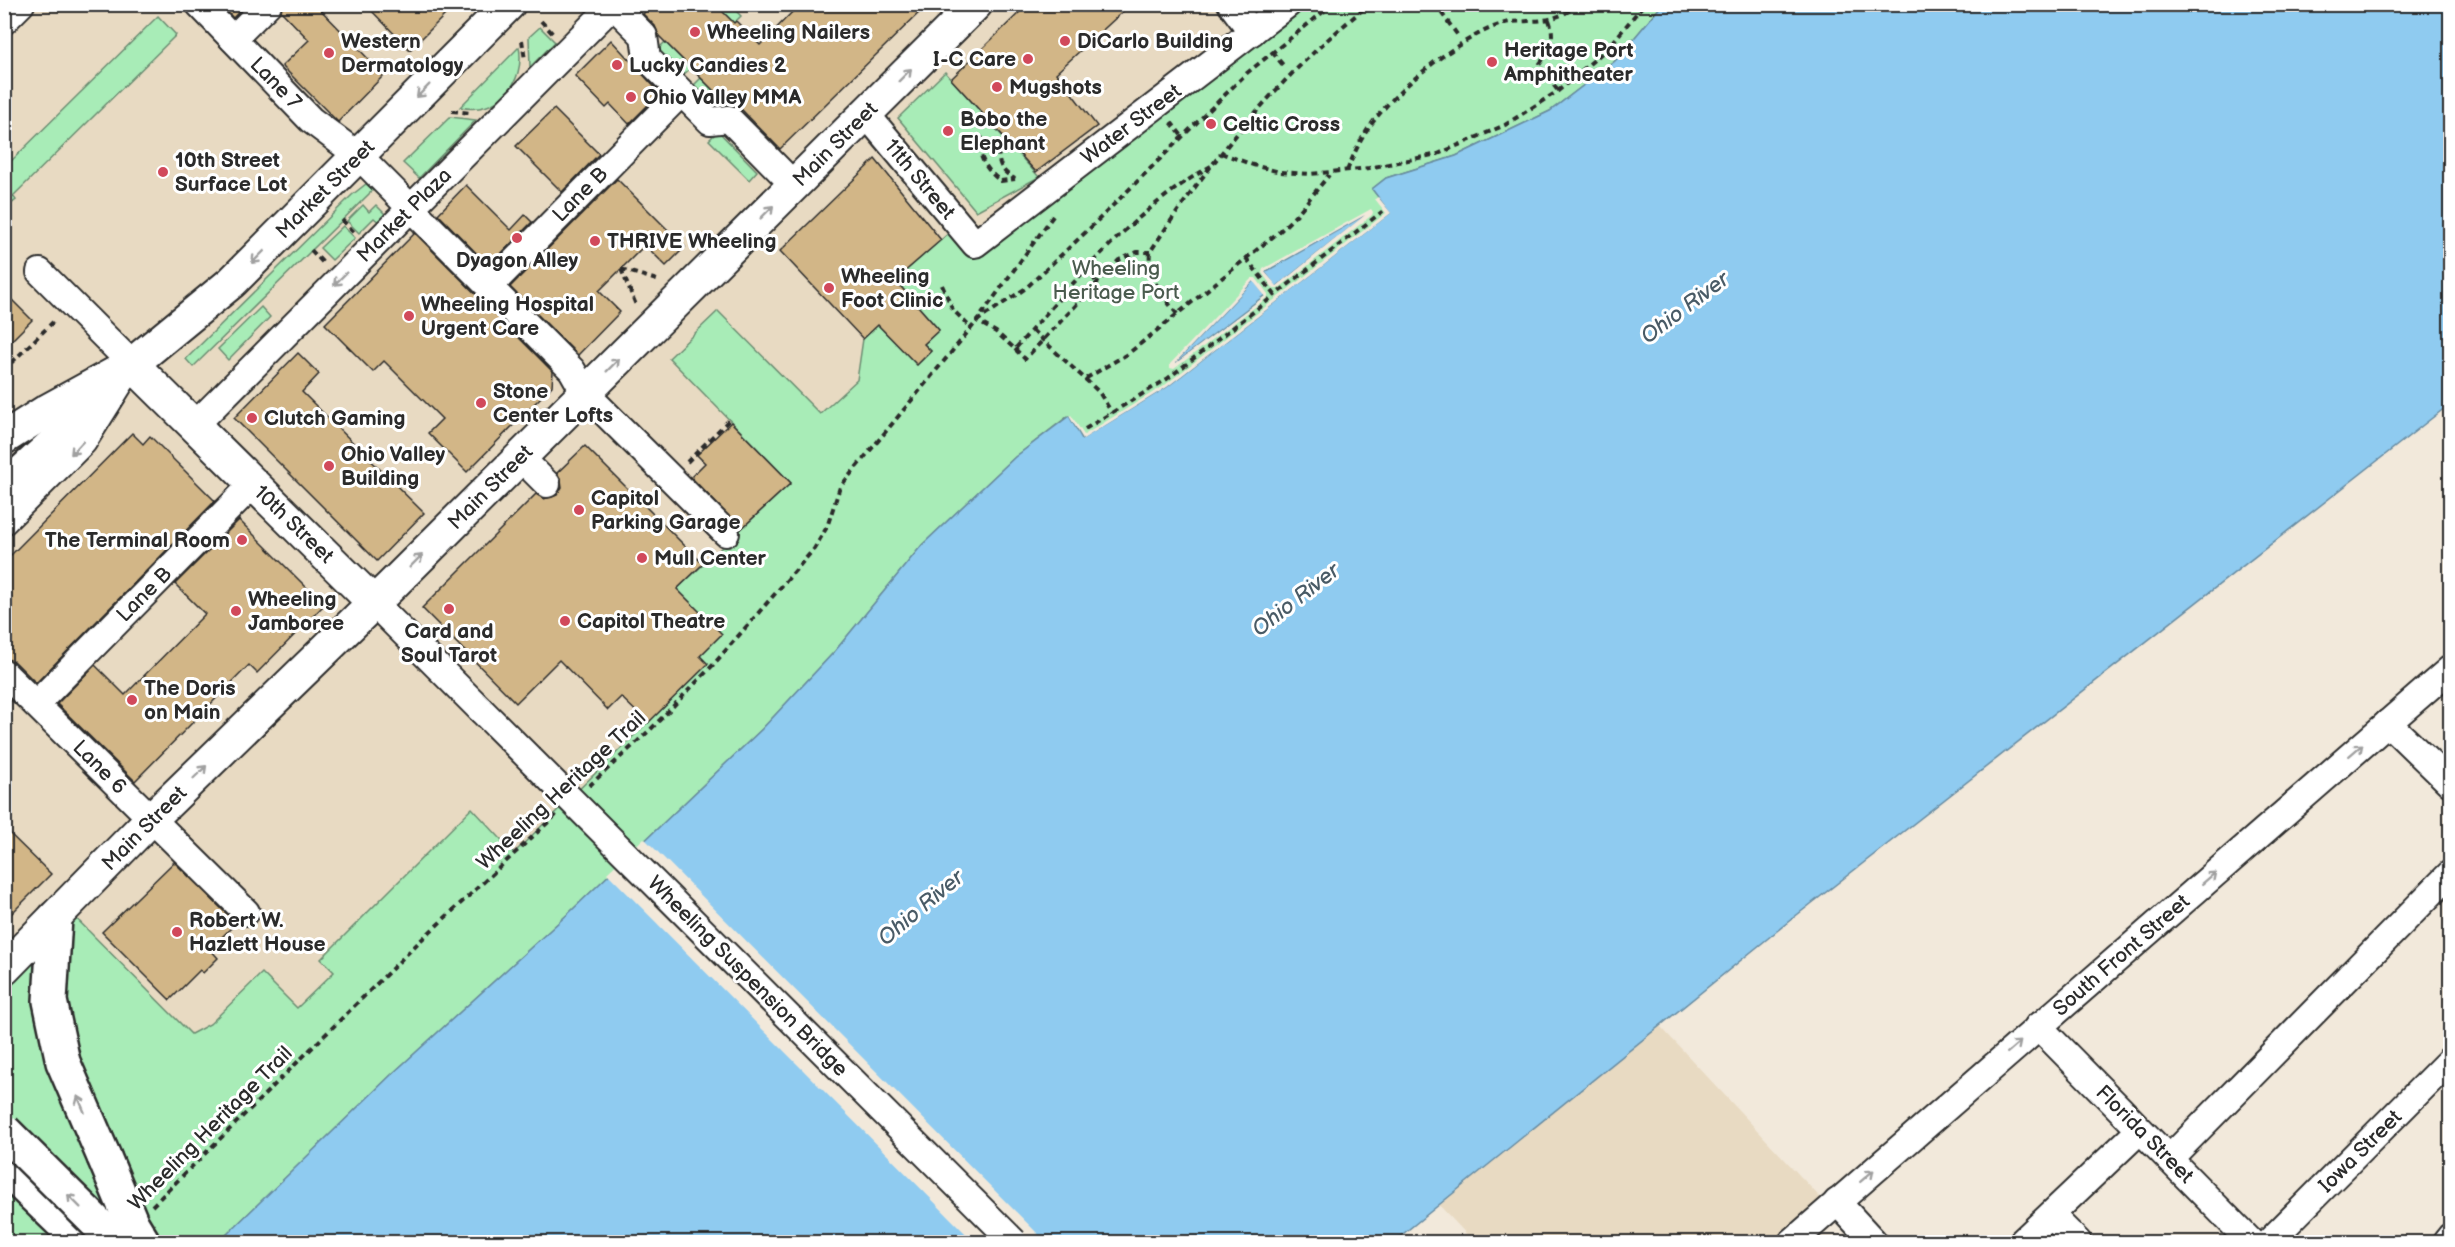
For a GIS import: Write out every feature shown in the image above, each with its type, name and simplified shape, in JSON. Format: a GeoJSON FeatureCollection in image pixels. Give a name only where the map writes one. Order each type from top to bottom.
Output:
{"type":"FeatureCollection","features":[{"type":"Feature","properties":{"kind":"highway"},"geometry":{"type":"LineString","coordinates":[[4,489],[72,427],[132,364]]}},
{"type":"Feature","properties":{"kind":"highway"},"geometry":{"type":"LineString","coordinates":[[55,918],[50,1001],[63,1062],[132,1224],[142,1242]]}},
{"type":"Feature","properties":{"kind":"highway"},"geometry":{"type":"LineString","coordinates":[[4,1131],[116,1242]]}},
{"type":"Feature","properties":{"kind":"highway"},"geometry":{"type":"LineString","coordinates":[[4,1167],[82,1242]]}},
{"type":"Feature","properties":{"kind":"highway"},"geometry":{"type":"LineString","coordinates":[[4,1181],[82,1242]]}},
{"type":"Feature","properties":{"kind":"main road","name":"Market Street"},"geometry":{"type":"LineString","coordinates":[[4,438],[48,410],[132,364],[232,282],[509,4]]}},
{"type":"Feature","properties":{"kind":"main road","name":"Main Street"},"geometry":{"type":"LineString","coordinates":[[4,969],[151,819],[374,603],[976,4]]}},
{"type":"Feature","properties":{"kind":"main road","name":"10th Street"},"geometry":{"type":"LineString","coordinates":[[132,364],[374,603]]}},
{"type":"Feature","properties":{"kind":"street"},"geometry":{"type":"LineString","coordinates":[[4,21],[21,4]]}},
{"type":"Feature","properties":{"kind":"street","name":"Lane 7"},"geometry":{"type":"LineString","coordinates":[[199,4],[311,120],[359,156],[411,208],[572,370],[585,393],[726,532]]}},
{"type":"Feature","properties":{"kind":"street"},"geometry":{"type":"LineString","coordinates":[[233,39],[268,4]]}},
{"type":"Feature","properties":{"kind":"street"},"geometry":{"type":"LineString","coordinates":[[1231,4],[1252,32]]}},
{"type":"Feature","properties":{"kind":"street","name":"Water Street"},"geometry":{"type":"LineString","coordinates":[[975,244],[1287,4]]}},
{"type":"Feature","properties":{"kind":"street"},"geometry":{"type":"LineString","coordinates":[[613,5],[644,36],[647,58],[710,120],[729,119],[794,185]]}},
{"type":"Feature","properties":{"kind":"street","name":"Market Plaza"},"geometry":{"type":"LineString","coordinates":[[194,426],[613,5]]}},
{"type":"Feature","properties":{"kind":"street","name":"Lane B"},"geometry":{"type":"LineString","coordinates":[[489,287],[672,102]]}},
{"type":"Feature","properties":{"kind":"street","name":"11th Street"},"geometry":{"type":"LineString","coordinates":[[866,114],[975,244]]}},
{"type":"Feature","properties":{"kind":"street"},"geometry":{"type":"LineString","coordinates":[[40,272],[132,364]]}},
{"type":"Feature","properties":{"kind":"street","name":"Market Street"},"geometry":{"type":"LineString","coordinates":[[4,521],[83,442],[132,364]]}},
{"type":"Feature","properties":{"kind":"street"},"geometry":{"type":"LineString","coordinates":[[520,457],[547,484]]}},
{"type":"Feature","properties":{"kind":"street","name":"Lane B"},"geometry":{"type":"LineString","coordinates":[[36,704],[253,484]]}},
{"type":"Feature","properties":{"kind":"street","name":"10th Street"},"geometry":{"type":"LineString","coordinates":[[374,603],[481,710]]}},
{"type":"Feature","properties":{"kind":"street","name":"South Front Street"},"geometry":{"type":"LineString","coordinates":[[1792,1242],[2451,669]]}},
{"type":"Feature","properties":{"kind":"street","name":"Lane 6"},"geometry":{"type":"LineString","coordinates":[[4,673],[246,912]]}},
{"type":"Feature","properties":{"kind":"street","name":"Wheeling Suspension Bridge"},"geometry":{"type":"LineString","coordinates":[[481,710],[1014,1242]]}},
{"type":"Feature","properties":{"kind":"street"},"geometry":{"type":"LineString","coordinates":[[2388,723],[2451,783]]}},
{"type":"Feature","properties":{"kind":"street"},"geometry":{"type":"LineString","coordinates":[[2169,1159],[2451,874]]}},
{"type":"Feature","properties":{"kind":"street","name":"Florida Street"},"geometry":{"type":"LineString","coordinates":[[2038,1026],[2251,1242]]}},
{"type":"Feature","properties":{"kind":"street","name":"Iowa Street"},"geometry":{"type":"LineString","coordinates":[[2269,1242],[2451,1060]]}},
{"type":"Feature","properties":{"kind":"street"},"geometry":{"type":"LineString","coordinates":[[2022,1242],[2140,1130]]}},
{"type":"Feature","properties":{"kind":"street"},"geometry":{"type":"LineString","coordinates":[[1837,1202],[1874,1242]]}},
{"type":"Feature","properties":{"kind":"street"},"geometry":{"type":"LineString","coordinates":[[2051,1215],[2078,1242]]}},
{"type":"Feature","properties":{"kind":"street"},"geometry":{"type":"LineString","coordinates":[[2446,1242],[2451,1238]]}},
{"type":"Feature","properties":{"kind":"path","name":"Wheeling Heritage Trail"},"geometry":{"type":"LineString","coordinates":[[977,321],[1026,288],[1087,231],[1230,88],[1333,4]]}},
{"type":"Feature","properties":{"kind":"path"},"geometry":{"type":"LineString","coordinates":[[1360,4],[1364,9]]}},
{"type":"Feature","properties":{"kind":"path"},"geometry":{"type":"LineString","coordinates":[[1177,314],[1154,281],[1148,266],[1150,252],[1221,153],[1312,54],[1370,4]]}},
{"type":"Feature","properties":{"kind":"path"},"geometry":{"type":"LineString","coordinates":[[1435,4],[1459,36]]}},
{"type":"Feature","properties":{"kind":"path"},"geometry":{"type":"LineString","coordinates":[[1347,171],[1369,128],[1407,86],[1462,43],[1486,29],[1508,22],[1549,20],[1563,16],[1579,4]]}},
{"type":"Feature","properties":{"kind":"path"},"geometry":{"type":"LineString","coordinates":[[1221,153],[1280,172],[1330,174],[1438,154],[1505,124],[1558,91],[1609,47],[1644,4]]}},
{"type":"Feature","properties":{"kind":"path"},"geometry":{"type":"LineString","coordinates":[[1549,20],[1553,39],[1548,53],[1539,65],[1558,91]]}},
{"type":"Feature","properties":{"kind":"path"},"geometry":{"type":"LineString","coordinates":[[982,135],[981,152],[989,171],[1001,181],[1015,178]]}},
{"type":"Feature","properties":{"kind":"path"},"geometry":{"type":"LineString","coordinates":[[1003,141],[997,155],[999,163],[1008,176],[1022,180]]}},
{"type":"Feature","properties":{"kind":"path"},"geometry":{"type":"LineString","coordinates":[[1015,349],[1089,266],[1149,209],[1172,190],[1211,166]]}},
{"type":"Feature","properties":{"kind":"path"},"geometry":{"type":"LineString","coordinates":[[1085,379],[1129,353],[1246,258],[1298,214],[1330,174]]}},
{"type":"Feature","properties":{"kind":"path"},"geometry":{"type":"LineString","coordinates":[[1085,429],[1167,379],[1383,211]]}},
{"type":"Feature","properties":{"kind":"path","name":"Wheeling Heritage Trail"},"geometry":{"type":"LineString","coordinates":[[588,787],[651,729],[713,665],[814,549],[827,527],[840,487],[977,321],[1055,213]]}},
{"type":"Feature","properties":{"kind":"path"},"geometry":{"type":"LineString","coordinates":[[977,321],[996,332],[1025,359],[1119,260],[1128,254],[1150,252]]}},
{"type":"Feature","properties":{"kind":"path"},"geometry":{"type":"LineString","coordinates":[[1246,258],[1275,295]]}},
{"type":"Feature","properties":{"kind":"path"},"geometry":{"type":"LineString","coordinates":[[1089,266],[1096,283]]}},
{"type":"Feature","properties":{"kind":"path"},"geometry":{"type":"LineString","coordinates":[[637,306],[621,269],[662,281]]}},
{"type":"Feature","properties":{"kind":"path"},"geometry":{"type":"LineString","coordinates":[[942,285],[952,310],[971,328]]}},
{"type":"Feature","properties":{"kind":"path"},"geometry":{"type":"LineString","coordinates":[[4,370],[53,322]]}},
{"type":"Feature","properties":{"kind":"path"},"geometry":{"type":"LineString","coordinates":[[1032,330],[1099,392],[1112,413]]}},
{"type":"Feature","properties":{"kind":"path"},"geometry":{"type":"LineString","coordinates":[[685,463],[729,420]]}},
{"type":"Feature","properties":{"kind":"path","name":"Wheeling Heritage Trail"},"geometry":{"type":"LineString","coordinates":[[148,1210],[420,941],[564,808]]}},
{"type":"Feature","properties":{"kind":"shaded area"},"geometry":{"type":"Polygon","coordinates":[[[5,5],[1287,5],[975,244],[958,225],[895,280],[939,330],[931,351],[677,589],[700,656],[708,664],[558,809],[555,815],[514,853],[472,808],[321,959],[334,972],[297,1008],[261,974],[210,1024],[191,1034],[70,912],[5,980],[5,521],[118,387],[5,434],[5,5]]]}},
{"type":"Feature","properties":{"kind":"shaded area"},"geometry":{"type":"Polygon","coordinates":[[[1660,1026],[1830,1208],[1793,1242],[1474,1242],[1439,1205],[1660,1026]]]}},
{"type":"Feature","properties":{"kind":"green space"},"geometry":{"type":"Polygon","coordinates":[[[715,5],[730,5],[741,16],[734,23],[715,5]]]}},
{"type":"Feature","properties":{"kind":"green space","name":"Wheeling Heritage Port"},"geometry":{"type":"Polygon","coordinates":[[[1288,5],[1662,5],[1615,61],[1550,111],[1456,156],[1386,178],[1372,189],[1391,213],[1167,387],[1083,439],[1068,416],[1015,457],[922,545],[835,651],[762,729],[570,912],[391,1075],[219,1242],[5,1242],[5,969],[65,907],[191,1034],[210,1024],[262,973],[297,1008],[334,972],[321,959],[472,808],[514,853],[707,664],[700,656],[677,589],[791,483],[669,358],[718,311],[820,414],[857,380],[863,339],[878,325],[917,365],[931,351],[924,344],[939,330],[895,280],[958,225],[974,244],[1288,5]]]}},
{"type":"Feature","properties":{"kind":"green space"},"geometry":{"type":"Polygon","coordinates":[[[158,16],[176,35],[13,196],[16,200],[5,209],[5,167],[158,16]]]}},
{"type":"Feature","properties":{"kind":"green space"},"geometry":{"type":"Polygon","coordinates":[[[540,27],[555,42],[530,67],[529,37],[540,27]]]}},
{"type":"Feature","properties":{"kind":"green space"},"geometry":{"type":"Polygon","coordinates":[[[665,42],[691,68],[683,75],[673,65],[666,71],[651,56],[665,42]]]}},
{"type":"Feature","properties":{"kind":"green space"},"geometry":{"type":"Polygon","coordinates":[[[519,47],[518,73],[506,94],[486,106],[460,107],[519,47]]]}},
{"type":"Feature","properties":{"kind":"green space"},"geometry":{"type":"Polygon","coordinates":[[[945,72],[1039,177],[976,211],[898,118],[945,72]]]}},
{"type":"Feature","properties":{"kind":"green space"},"geometry":{"type":"Polygon","coordinates":[[[701,78],[727,104],[716,115],[687,92],[701,78]]]}},
{"type":"Feature","properties":{"kind":"green space"},"geometry":{"type":"Polygon","coordinates":[[[450,117],[476,120],[419,178],[403,163],[450,117]]]}},
{"type":"Feature","properties":{"kind":"green space"},"geometry":{"type":"Polygon","coordinates":[[[718,131],[757,171],[749,180],[709,140],[718,131]]]}},
{"type":"Feature","properties":{"kind":"green space"},"geometry":{"type":"Polygon","coordinates":[[[366,184],[373,190],[193,367],[186,359],[352,195],[366,184]]]}},
{"type":"Feature","properties":{"kind":"green space"},"geometry":{"type":"Polygon","coordinates":[[[363,205],[369,212],[376,205],[388,217],[381,224],[374,218],[359,233],[347,221],[363,205]]]}},
{"type":"Feature","properties":{"kind":"green space"},"geometry":{"type":"Polygon","coordinates":[[[343,226],[355,238],[332,260],[320,248],[343,226]]]}},
{"type":"Feature","properties":{"kind":"green space"},"geometry":{"type":"Polygon","coordinates":[[[261,307],[270,317],[228,360],[218,349],[261,307]]]}},
{"type":"Feature","properties":{"kind":"water","name":"Ohio River"},"geometry":{"type":"Polygon","coordinates":[[[1662,5],[2450,5],[2450,404],[1793,918],[1393,1242],[219,1242],[391,1075],[570,912],[762,729],[835,651],[922,545],[1015,457],[1069,416],[1082,439],[1167,387],[1390,213],[1372,189],[1386,178],[1456,156],[1550,111],[1615,61],[1662,5]]]}},
{"type":"Feature","properties":{"kind":"water"},"geometry":{"type":"Polygon","coordinates":[[[1370,212],[1276,287],[1265,272],[1370,212]]]}},
{"type":"Feature","properties":{"kind":"water"},"geometry":{"type":"Polygon","coordinates":[[[1254,280],[1265,295],[1172,366],[1254,280]]]}},
{"type":"Feature","properties":{"kind":"pier"},"geometry":{"type":"Polygon","coordinates":[[[1378,197],[1391,213],[1167,387],[1083,439],[1069,416],[1071,415],[1084,435],[1165,385],[1386,213],[1375,199],[1378,197]]]}},
{"type":"Feature","properties":{"kind":"pier"},"geometry":{"type":"Polygon","coordinates":[[[1371,209],[1373,212],[1278,289],[1274,289],[1262,273],[1263,269],[1371,209]],[[1365,215],[1265,271],[1277,286],[1365,215]]]}},
{"type":"Feature","properties":{"kind":"pier"},"geometry":{"type":"Polygon","coordinates":[[[1252,278],[1256,278],[1268,297],[1174,369],[1170,368],[1170,364],[1252,278]],[[1253,281],[1176,363],[1265,296],[1253,281]]]}},
{"type":"Feature","properties":{"kind":"pier"},"geometry":{"type":"Polygon","coordinates":[[[644,838],[1046,1242],[974,1242],[607,873],[644,838]]]}},
{"type":"Feature","properties":{"kind":"building"},"geometry":{"type":"Polygon","coordinates":[[[220,4],[246,4],[233,18],[220,4]]]}},
{"type":"Feature","properties":{"kind":"building","name":"Western Dermatology"},"geometry":{"type":"Polygon","coordinates":[[[283,4],[315,4],[384,75],[338,122],[282,66],[309,40],[281,11],[283,4]]]}},
{"type":"Feature","properties":{"kind":"building"},"geometry":{"type":"Polygon","coordinates":[[[365,4],[456,4],[410,50],[365,4]]]}},
{"type":"Feature","properties":{"kind":"building"},"geometry":{"type":"Polygon","coordinates":[[[652,4],[715,4],[760,45],[800,4],[928,4],[780,149],[740,108],[727,104],[659,36],[655,26],[643,14],[652,4]]]}},
{"type":"Feature","properties":{"kind":"building"},"geometry":{"type":"Polygon","coordinates":[[[1028,4],[1131,4],[1056,73],[1097,126],[1036,172],[951,79],[1028,4]]]}},
{"type":"Feature","properties":{"kind":"building"},"geometry":{"type":"Polygon","coordinates":[[[611,40],[660,93],[629,124],[610,104],[606,108],[575,76],[611,40]]]}},
{"type":"Feature","properties":{"kind":"building"},"geometry":{"type":"Polygon","coordinates":[[[554,109],[599,154],[562,192],[516,146],[554,109]]]}},
{"type":"Feature","properties":{"kind":"building"},"geometry":{"type":"Polygon","coordinates":[[[875,159],[941,240],[895,280],[939,330],[924,344],[931,351],[917,365],[878,325],[863,339],[780,251],[875,159]]]}},
{"type":"Feature","properties":{"kind":"building"},"geometry":{"type":"Polygon","coordinates":[[[617,179],[685,247],[666,266],[645,245],[599,291],[620,312],[578,355],[510,287],[617,179]]]}},
{"type":"Feature","properties":{"kind":"building"},"geometry":{"type":"Polygon","coordinates":[[[466,185],[511,230],[525,215],[532,222],[489,266],[438,214],[466,185]]]}},
{"type":"Feature","properties":{"kind":"building"},"geometry":{"type":"Polygon","coordinates":[[[415,233],[553,372],[552,386],[467,472],[428,433],[442,419],[384,361],[373,372],[325,324],[415,233]]]}},
{"type":"Feature","properties":{"kind":"building"},"geometry":{"type":"Polygon","coordinates":[[[4,292],[32,320],[4,348],[4,292]]]}},
{"type":"Feature","properties":{"kind":"building","name":"Ohio Valley Building"},"geometry":{"type":"Polygon","coordinates":[[[298,353],[319,374],[302,392],[424,513],[377,561],[234,418],[298,353]]]}},
{"type":"Feature","properties":{"kind":"building"},"geometry":{"type":"Polygon","coordinates":[[[731,422],[791,483],[741,529],[691,477],[705,463],[697,455],[731,422]]]}},
{"type":"Feature","properties":{"kind":"building"},"geometry":{"type":"Polygon","coordinates":[[[132,433],[143,444],[150,436],[215,501],[36,683],[15,662],[4,658],[4,562],[132,433]]]}},
{"type":"Feature","properties":{"kind":"building"},"geometry":{"type":"Polygon","coordinates":[[[585,446],[703,564],[677,589],[722,634],[700,656],[708,664],[648,723],[621,697],[608,710],[559,660],[516,703],[422,608],[536,494],[544,499],[557,495],[562,487],[557,473],[585,446]]]}},
{"type":"Feature","properties":{"kind":"building"},"geometry":{"type":"Polygon","coordinates":[[[239,520],[324,605],[257,673],[249,665],[135,781],[57,704],[95,665],[125,695],[205,614],[175,584],[239,520]]]}},
{"type":"Feature","properties":{"kind":"building"},"geometry":{"type":"Polygon","coordinates":[[[4,828],[51,874],[4,921],[4,828]]]}},
{"type":"Feature","properties":{"kind":"building"},"geometry":{"type":"Polygon","coordinates":[[[174,862],[236,923],[210,949],[218,958],[203,973],[200,970],[170,1000],[102,932],[174,862]]]}},
{"type":"Feature","properties":{"kind":"place","name":"Wheeling Nailers"},"geometry":{"type":"Point","coordinates":[695,32]}},
{"type":"Feature","properties":{"kind":"place","name":"DiCarlo Building"},"geometry":{"type":"Point","coordinates":[1065,41]}},
{"type":"Feature","properties":{"kind":"place","name":"Western Dermatology"},"geometry":{"type":"Point","coordinates":[329,53]}},
{"type":"Feature","properties":{"kind":"place","name":"I-C Care"},"geometry":{"type":"Point","coordinates":[1028,59]}},
{"type":"Feature","properties":{"kind":"place","name":"Heritage Port Amphitheater"},"geometry":{"type":"Point","coordinates":[1492,62]}},
{"type":"Feature","properties":{"kind":"place","name":"Lucky Candies 2"},"geometry":{"type":"Point","coordinates":[617,65]}},
{"type":"Feature","properties":{"kind":"place","name":"Mugshots"},"geometry":{"type":"Point","coordinates":[997,87]}},
{"type":"Feature","properties":{"kind":"place","name":"Ohio Valley MMA"},"geometry":{"type":"Point","coordinates":[631,97]}},
{"type":"Feature","properties":{"kind":"place","name":"Celtic Cross"},"geometry":{"type":"Point","coordinates":[1211,124]}},
{"type":"Feature","properties":{"kind":"place","name":"Bobo the Elephant"},"geometry":{"type":"Point","coordinates":[948,131]}},
{"type":"Feature","properties":{"kind":"place","name":"10th Street Surface Lot"},"geometry":{"type":"Point","coordinates":[163,172]}},
{"type":"Feature","properties":{"kind":"place","name":"Dyagon Alley"},"geometry":{"type":"Point","coordinates":[517,238]}},
{"type":"Feature","properties":{"kind":"place","name":"THRIVE Wheeling"},"geometry":{"type":"Point","coordinates":[595,241]}},
{"type":"Feature","properties":{"kind":"place","name":"Wheeling Foot Clinic"},"geometry":{"type":"Point","coordinates":[829,288]}},
{"type":"Feature","properties":{"kind":"place","name":"Wheeling Hospital Urgent Care"},"geometry":{"type":"Point","coordinates":[409,316]}},
{"type":"Feature","properties":{"kind":"place","name":"Stone Center Lofts"},"geometry":{"type":"Point","coordinates":[481,403]}},
{"type":"Feature","properties":{"kind":"place","name":"Clutch Gaming"},"geometry":{"type":"Point","coordinates":[252,418]}},
{"type":"Feature","properties":{"kind":"place","name":"Ohio Valley Building"},"geometry":{"type":"Point","coordinates":[329,466]}},
{"type":"Feature","properties":{"kind":"place","name":"Capitol Parking Garage"},"geometry":{"type":"Point","coordinates":[579,510]}},
{"type":"Feature","properties":{"kind":"place","name":"The Terminal Room"},"geometry":{"type":"Point","coordinates":[242,540]}},
{"type":"Feature","properties":{"kind":"place","name":"Mull Center"},"geometry":{"type":"Point","coordinates":[642,558]}},
{"type":"Feature","properties":{"kind":"place","name":"Card and Soul Tarot"},"geometry":{"type":"Point","coordinates":[449,609]}},
{"type":"Feature","properties":{"kind":"place","name":"Wheeling Jamboree"},"geometry":{"type":"Point","coordinates":[236,611]}},
{"type":"Feature","properties":{"kind":"place","name":"Capitol Theatre"},"geometry":{"type":"Point","coordinates":[565,621]}},
{"type":"Feature","properties":{"kind":"place","name":"The Doris on Main"},"geometry":{"type":"Point","coordinates":[132,700]}},
{"type":"Feature","properties":{"kind":"place","name":"Robert W. Hazlett House"},"geometry":{"type":"Point","coordinates":[177,932]}}]}
